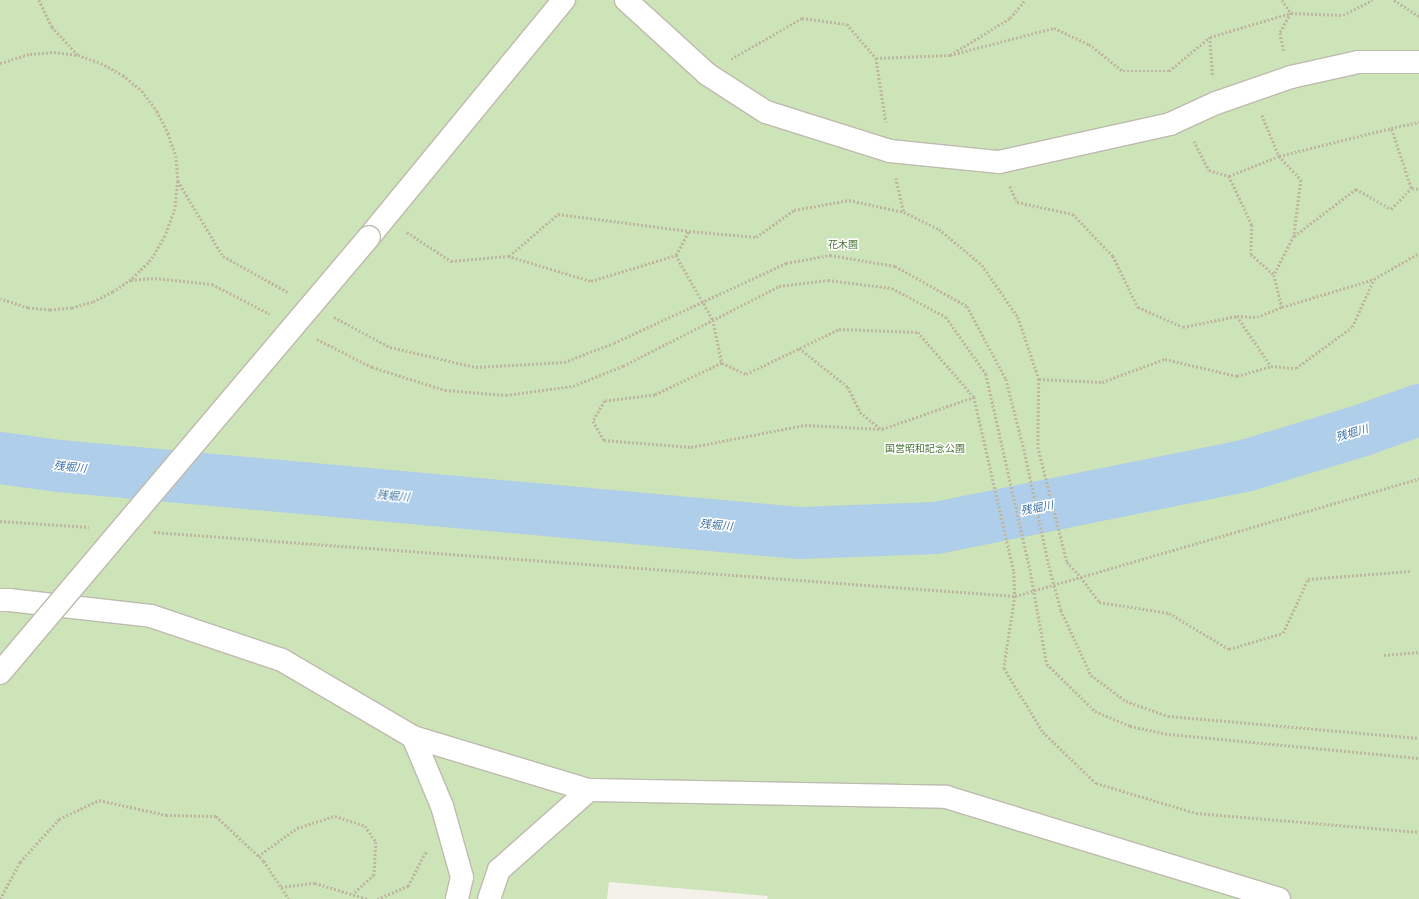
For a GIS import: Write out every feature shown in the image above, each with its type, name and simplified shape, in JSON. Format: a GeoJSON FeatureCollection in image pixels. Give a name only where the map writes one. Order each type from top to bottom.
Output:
{"type":"FeatureCollection","features":[{"type":"Feature","properties":{"kind":"street"},"geometry":{"type":"LineString","coordinates":[[0,673],[385,218],[564,0]]}},
{"type":"Feature","properties":{"kind":"street"},"geometry":{"type":"LineString","coordinates":[[626,0],[707,74],[766,112],[890,151],[999,162],[1170,124],[1216,103],[1291,77],[1358,62],[1419,62]]}},
{"type":"Feature","properties":{"kind":"street"},"geometry":{"type":"LineString","coordinates":[[0,600],[151,616],[282,660],[414,737],[589,790],[946,797],[1279,899]]}},
{"type":"Feature","properties":{"kind":"street"},"geometry":{"type":"LineString","coordinates":[[414,737],[442,806],[462,877],[457,899]]}},
{"type":"Feature","properties":{"kind":"street"},"geometry":{"type":"LineString","coordinates":[[489,899],[498,870],[589,790]]}},
{"type":"Feature","properties":{"kind":"path"},"geometry":{"type":"LineString","coordinates":[[40,0],[52,27],[78,55]]}},
{"type":"Feature","properties":{"kind":"path"},"geometry":{"type":"LineString","coordinates":[[950,55],[1010,18],[1025,0]]}},
{"type":"Feature","properties":{"kind":"path"},"geometry":{"type":"LineString","coordinates":[[1282,0],[1291,13]]}},
{"type":"Feature","properties":{"kind":"path"},"geometry":{"type":"LineString","coordinates":[[876,58],[950,55],[1054,28],[1089,44],[1123,70],[1169,71],[1210,37],[1291,13],[1343,15],[1372,0]]}},
{"type":"Feature","properties":{"kind":"path"},"geometry":{"type":"LineString","coordinates":[[1394,0],[1419,16]]}},
{"type":"Feature","properties":{"kind":"path"},"geometry":{"type":"LineString","coordinates":[[1291,13],[1280,33],[1291,77]]}},
{"type":"Feature","properties":{"kind":"path"},"geometry":{"type":"LineString","coordinates":[[707,74],[802,18],[847,24],[876,58],[890,151],[904,212]]}},
{"type":"Feature","properties":{"kind":"path"},"geometry":{"type":"LineString","coordinates":[[1210,37],[1216,103]]}},
{"type":"Feature","properties":{"kind":"path"},"geometry":{"type":"LineString","coordinates":[[0,63],[30,54],[54,52],[78,55],[101,63],[123,75],[142,92],[157,111],[168,133],[176,156],[178,181],[175,209],[165,236],[151,260],[131,280],[113,292],[93,302],[72,308],[50,310],[28,308],[0,299]]}},
{"type":"Feature","properties":{"kind":"path"},"geometry":{"type":"LineString","coordinates":[[1252,90],[1279,156],[1301,180],[1294,236],[1274,275]]}},
{"type":"Feature","properties":{"kind":"path"},"geometry":{"type":"LineString","coordinates":[[1182,119],[1209,170],[1229,176],[1279,156],[1419,122]]}},
{"type":"Feature","properties":{"kind":"path"},"geometry":{"type":"LineString","coordinates":[[1391,128],[1411,188]]}},
{"type":"Feature","properties":{"kind":"path"},"geometry":{"type":"LineString","coordinates":[[999,162],[1017,202],[1073,214],[1113,256],[1138,307],[1183,327],[1237,316],[1257,317],[1282,307],[1374,279],[1419,253]]}},
{"type":"Feature","properties":{"kind":"path"},"geometry":{"type":"LineString","coordinates":[[1229,176],[1252,225],[1251,254],[1274,275],[1282,307]]}},
{"type":"Feature","properties":{"kind":"path"},"geometry":{"type":"LineString","coordinates":[[178,181],[223,256],[292,294]]}},
{"type":"Feature","properties":{"kind":"path"},"geometry":{"type":"LineString","coordinates":[[1294,236],[1356,189],[1391,209],[1411,188]]}},
{"type":"Feature","properties":{"kind":"path"},"geometry":{"type":"LineString","coordinates":[[1411,188],[1419,189]]}},
{"type":"Feature","properties":{"kind":"path"},"geometry":{"type":"LineString","coordinates":[[508,256],[558,214],[689,231],[756,237],[794,210],[849,200],[904,212],[939,229],[982,265],[1018,317],[1039,379],[1038,447],[1067,562],[1081,577],[1099,602],[1169,613],[1229,649],[1283,633],[1308,579],[1410,571]]}},
{"type":"Feature","properties":{"kind":"path"},"geometry":{"type":"LineString","coordinates":[[385,218],[451,261],[508,256],[590,281],[676,255],[689,231]]}},
{"type":"Feature","properties":{"kind":"path"},"geometry":{"type":"LineString","coordinates":[[676,255],[713,320],[722,363]]}},
{"type":"Feature","properties":{"kind":"path"},"geometry":{"type":"LineString","coordinates":[[327,313],[390,347],[476,367],[564,362],[614,343],[786,263],[830,255],[894,266],[968,306],[1006,379],[1024,449],[1049,566],[1061,610],[1091,675],[1126,701],[1168,716],[1419,738]]}},
{"type":"Feature","properties":{"kind":"path"},"geometry":{"type":"LineString","coordinates":[[131,280],[155,278],[212,284],[275,316]]}},
{"type":"Feature","properties":{"kind":"path"},"geometry":{"type":"LineString","coordinates":[[1039,379],[1102,382],[1165,359],[1237,376],[1271,366],[1296,368],[1352,327],[1374,279]]}},
{"type":"Feature","properties":{"kind":"path"},"geometry":{"type":"LineString","coordinates":[[316,338],[372,367],[445,390],[506,395],[573,386],[623,366],[779,286],[828,280],[892,288],[946,317],[986,374],[1030,569],[1047,664],[1095,711],[1130,726],[1169,734],[1419,758]]}},
{"type":"Feature","properties":{"kind":"path"},"geometry":{"type":"LineString","coordinates":[[1237,316],[1271,366]]}},
{"type":"Feature","properties":{"kind":"path"},"geometry":{"type":"LineString","coordinates":[[722,363],[746,374],[839,329],[918,332],[974,397],[1014,572],[1015,596],[1004,668],[1043,732],[1096,783],[1196,813],[1419,832]]}},
{"type":"Feature","properties":{"kind":"path"},"geometry":{"type":"LineString","coordinates":[[799,348],[848,387],[860,412],[882,429]]}},
{"type":"Feature","properties":{"kind":"path"},"geometry":{"type":"LineString","coordinates":[[722,363],[655,395],[606,401],[593,421],[604,440],[691,447],[806,426],[882,429],[974,397]]}},
{"type":"Feature","properties":{"kind":"path"},"geometry":{"type":"LineString","coordinates":[[151,532],[1015,596],[1419,479]]}},
{"type":"Feature","properties":{"kind":"path"},"geometry":{"type":"LineString","coordinates":[[0,521],[95,528]]}},
{"type":"Feature","properties":{"kind":"path"},"geometry":{"type":"LineString","coordinates":[[1384,655],[1419,652]]}},
{"type":"Feature","properties":{"kind":"path"},"geometry":{"type":"LineString","coordinates":[[0,899],[20,862],[59,819],[98,800],[166,815],[216,816],[264,861],[289,899]]}},
{"type":"Feature","properties":{"kind":"path"},"geometry":{"type":"LineString","coordinates":[[258,856],[297,828],[335,816],[365,826],[376,842],[374,875],[353,894]]}},
{"type":"Feature","properties":{"kind":"path"},"geometry":{"type":"LineString","coordinates":[[377,899],[408,886],[424,852],[452,842]]}},
{"type":"Feature","properties":{"kind":"path"},"geometry":{"type":"LineString","coordinates":[[281,887],[315,883],[368,899]]}},
{"type":"Feature","properties":{"kind":"green space","name":"国営昭和記念公園"},"geometry":{"type":"Polygon","coordinates":[[[0,0],[1419,0],[1419,899],[767,899],[768,896],[609,882],[607,899],[0,899],[0,0]]]}},
{"type":"Feature","properties":{"kind":"waterway","name":"残堀川"},"geometry":{"type":"LineString","coordinates":[[0,458],[59,466],[800,533],[936,528],[1248,465],[1363,430],[1419,410]]}},
{"type":"Feature","properties":{"kind":"park label","name":"花木園"},"geometry":{"type":"Point","coordinates":[843,245]}}]}
